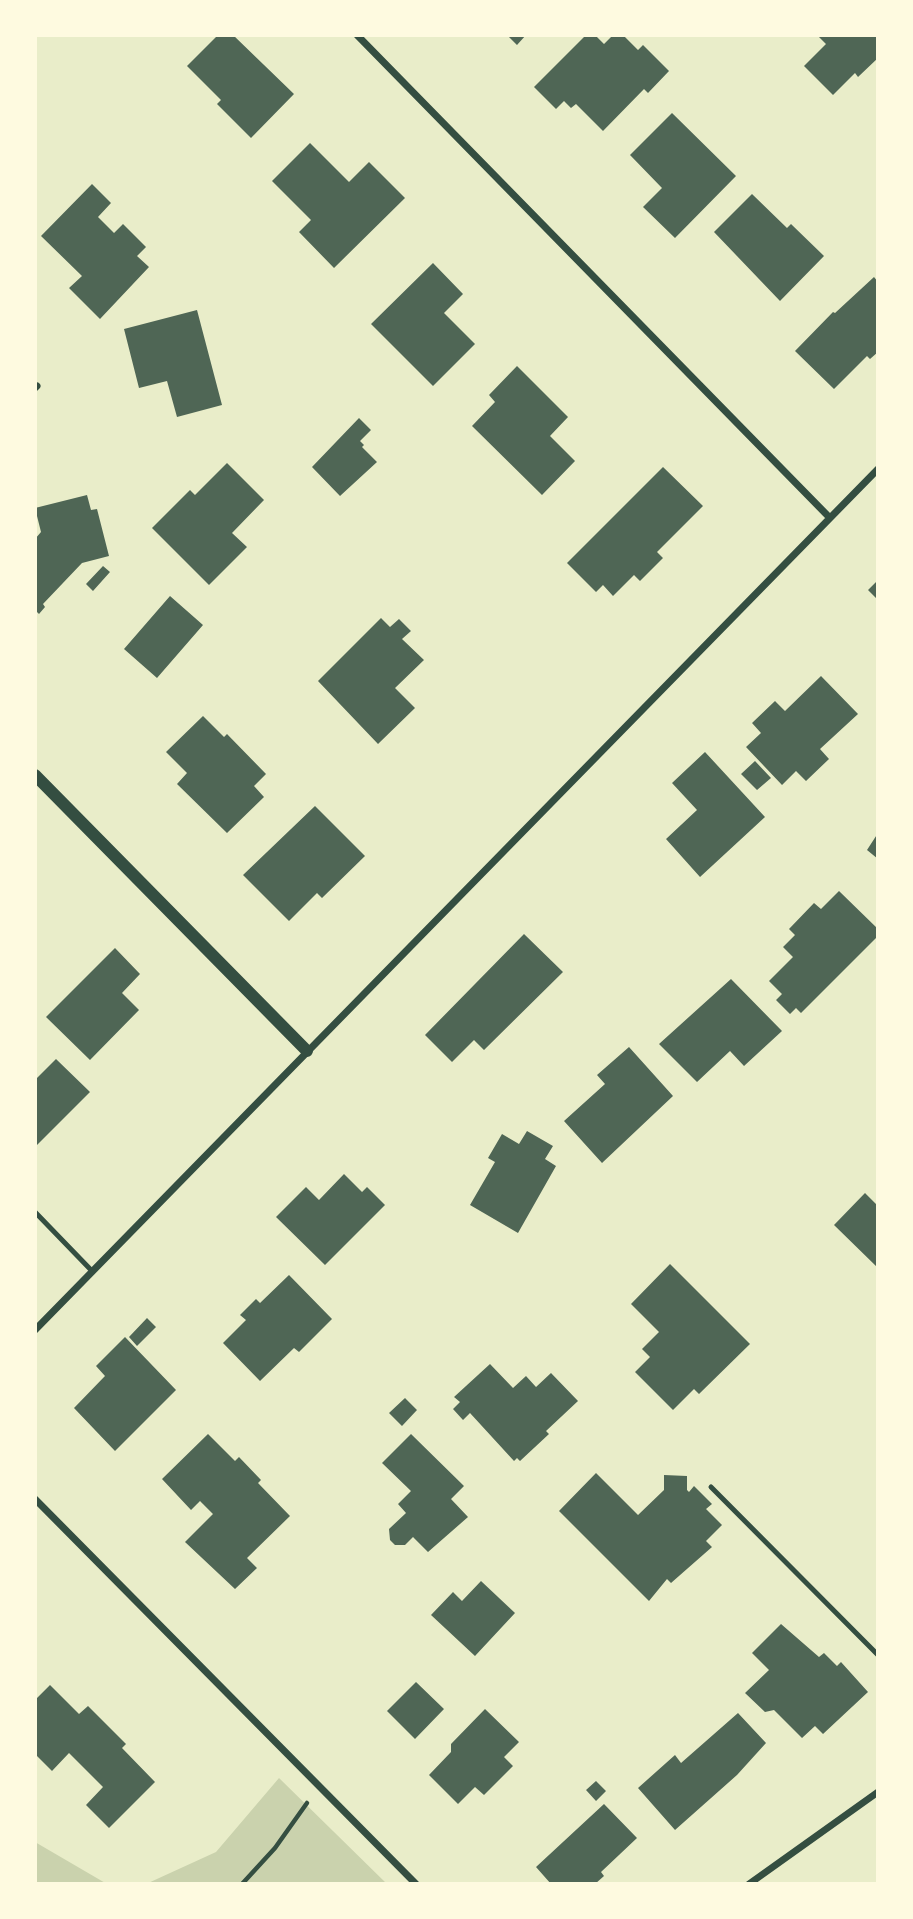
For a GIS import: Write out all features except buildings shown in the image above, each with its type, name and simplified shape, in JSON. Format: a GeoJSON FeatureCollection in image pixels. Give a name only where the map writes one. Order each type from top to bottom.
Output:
{"type":"FeatureCollection","features":[{"type":"Feature","properties":{"kind":"street"},"geometry":{"type":"LineString","coordinates":[[357,35],[829,517]]}},
{"type":"Feature","properties":{"kind":"street"},"geometry":{"type":"LineString","coordinates":[[35,1330],[878,469]]}},
{"type":"Feature","properties":{"kind":"street"},"geometry":{"type":"LineString","coordinates":[[35,775],[306,1051]]}},
{"type":"Feature","properties":{"kind":"street"},"geometry":{"type":"LineString","coordinates":[[35,1499],[416,1884]]}},
{"type":"Feature","properties":{"kind":"street"},"geometry":{"type":"LineString","coordinates":[[749,1884],[878,1792]]}},
{"type":"Feature","properties":{"kind":"lane"},"geometry":{"type":"LineString","coordinates":[[35,1212],[92,1271]]}},
{"type":"Feature","properties":{"kind":"lane"},"geometry":{"type":"LineString","coordinates":[[710,1487],[878,1655]]}},
{"type":"Feature","properties":{"kind":"path"},"geometry":{"type":"LineString","coordinates":[[242,1884],[275,1848],[318,1786]]}},
{"type":"Feature","properties":{"kind":"green space"},"geometry":{"type":"Polygon","coordinates":[[[279,1778],[387,1884],[146,1884],[216,1852],[279,1778]]]}},
{"type":"Feature","properties":{"kind":"green space"},"geometry":{"type":"Polygon","coordinates":[[[35,1842],[107,1884],[35,1884],[35,1842]]]}}]}
